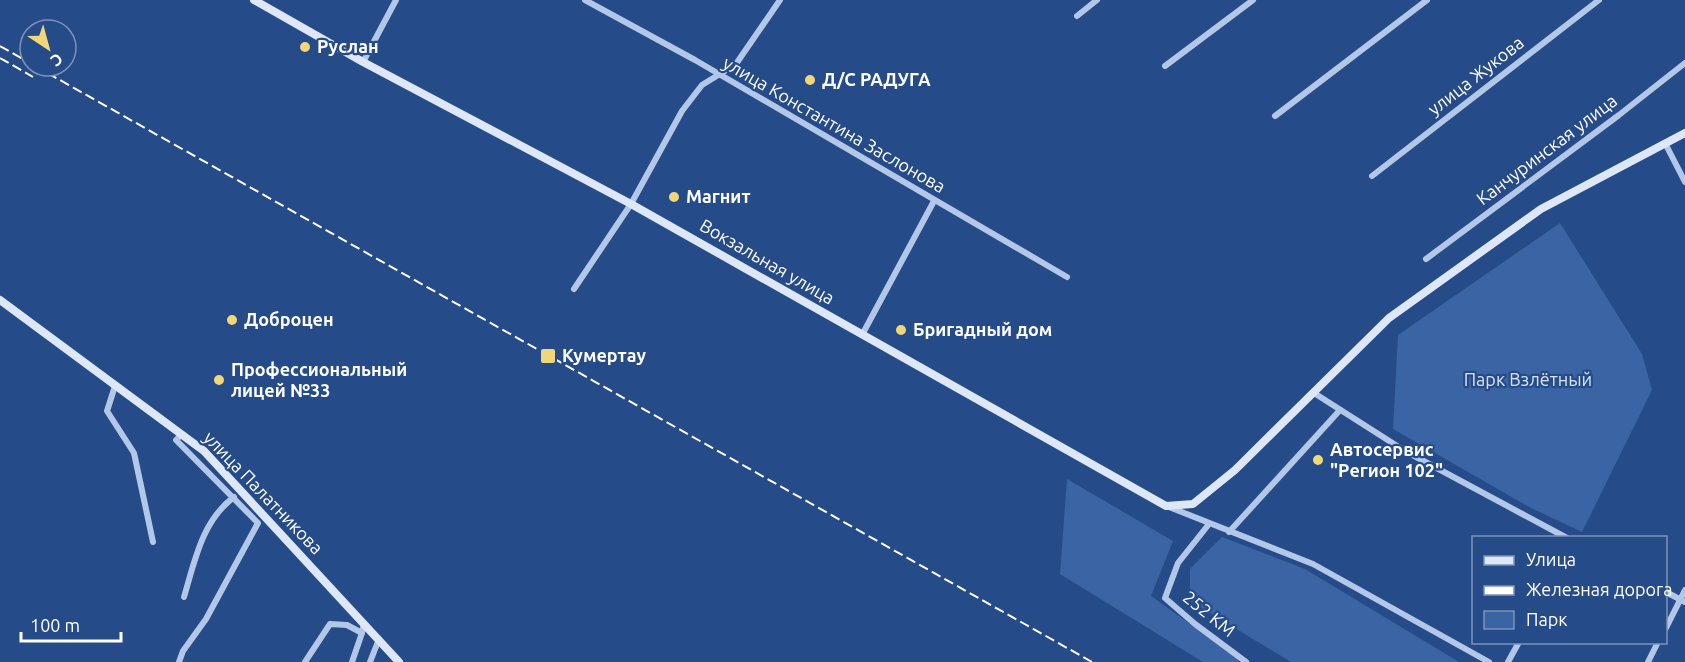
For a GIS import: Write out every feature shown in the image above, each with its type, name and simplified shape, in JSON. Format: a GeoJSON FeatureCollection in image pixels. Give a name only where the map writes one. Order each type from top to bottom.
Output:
{"type":"FeatureCollection","features":[{"type":"Feature","properties":{"kind":"main road","name":"Вокзальная улица"},"geometry":{"type":"LineString","coordinates":[[254,0],[363,62],[631,204],[1166,506]]}},
{"type":"Feature","properties":{"kind":"main road"},"geometry":{"type":"LineString","coordinates":[[1166,506],[1193,504],[1235,470],[1389,318],[1541,208],[1685,133]]}},
{"type":"Feature","properties":{"kind":"main road","name":"улица Палатникова"},"geometry":{"type":"LineString","coordinates":[[0,300],[204,452],[399,662]]}},
{"type":"Feature","properties":{"kind":"street"},"geometry":{"type":"LineString","coordinates":[[363,62],[396,0]]}},
{"type":"Feature","properties":{"kind":"street","name":"улица Константина Заслонова"},"geometry":{"type":"LineString","coordinates":[[585,0],[718,74],[1067,277]]}},
{"type":"Feature","properties":{"kind":"street"},"geometry":{"type":"LineString","coordinates":[[574,289],[631,204],[682,111],[702,85],[736,64],[780,0]]}},
{"type":"Feature","properties":{"kind":"street"},"geometry":{"type":"LineString","coordinates":[[1077,16],[1097,0]]}},
{"type":"Feature","properties":{"kind":"street"},"geometry":{"type":"LineString","coordinates":[[1165,66],[1253,0]]}},
{"type":"Feature","properties":{"kind":"street"},"geometry":{"type":"LineString","coordinates":[[1275,116],[1426,0]]}},
{"type":"Feature","properties":{"kind":"street","name":"улица Жукова"},"geometry":{"type":"LineString","coordinates":[[1372,176],[1599,0]]}},
{"type":"Feature","properties":{"kind":"street","name":"Канчуринская улица"},"geometry":{"type":"LineString","coordinates":[[1426,259],[1619,116],[1685,63]]}},
{"type":"Feature","properties":{"kind":"street"},"geometry":{"type":"LineString","coordinates":[[1665,143],[1685,182]]}},
{"type":"Feature","properties":{"kind":"street"},"geometry":{"type":"LineString","coordinates":[[862,335],[934,201]]}},
{"type":"Feature","properties":{"kind":"street"},"geometry":{"type":"LineString","coordinates":[[115,386],[107,411],[134,453],[153,542]]}},
{"type":"Feature","properties":{"kind":"street"},"geometry":{"type":"LineString","coordinates":[[1314,393],[1405,451],[1565,536]]}},
{"type":"Feature","properties":{"kind":"street"},"geometry":{"type":"LineString","coordinates":[[1229,532],[1340,410]]}},
{"type":"Feature","properties":{"kind":"street"},"geometry":{"type":"LineString","coordinates":[[179,662],[183,651],[206,619],[258,523],[176,440],[181,435]]}},
{"type":"Feature","properties":{"kind":"street"},"geometry":{"type":"LineString","coordinates":[[184,597],[204,531],[221,507],[234,497]]}},
{"type":"Feature","properties":{"kind":"street"},"geometry":{"type":"LineString","coordinates":[[1166,506],[1312,564],[1489,662]]}},
{"type":"Feature","properties":{"kind":"street","name":"252 КМ"},"geometry":{"type":"LineString","coordinates":[[1209,524],[1178,563],[1165,598],[1195,624],[1246,662]]}},
{"type":"Feature","properties":{"kind":"street"},"geometry":{"type":"LineString","coordinates":[[1667,625],[1683,601],[1685,590]]}},
{"type":"Feature","properties":{"kind":"street"},"geometry":{"type":"LineString","coordinates":[[1667,593],[1683,601]]}},
{"type":"Feature","properties":{"kind":"street"},"geometry":{"type":"LineString","coordinates":[[352,662],[364,623]]}},
{"type":"Feature","properties":{"kind":"street"},"geometry":{"type":"LineString","coordinates":[[305,662],[330,624],[347,625],[362,633]]}},
{"type":"Feature","properties":{"kind":"street"},"geometry":{"type":"LineString","coordinates":[[370,662],[379,639]]}},
{"type":"Feature","properties":{"kind":"street"},"geometry":{"type":"LineString","coordinates":[[1508,662],[1518,644]]}},
{"type":"Feature","properties":{"kind":"street"},"geometry":{"type":"LineString","coordinates":[[1648,662],[1657,644]]}},
{"type":"Feature","properties":{"kind":"street"},"geometry":{"type":"LineString","coordinates":[[1473,655],[1475,662]]}},
{"type":"Feature","properties":{"kind":"green space","name":"Парк Взлётный"},"geometry":{"type":"Polygon","coordinates":[[[1560,223],[1642,354],[1652,390],[1582,532],[1531,508],[1393,429],[1398,335],[1560,223]]]}},
{"type":"Feature","properties":{"kind":"green space"},"geometry":{"type":"Polygon","coordinates":[[[1067,479],[1173,541],[1151,596],[1239,659],[1238,662],[1203,662],[1060,574],[1067,479]]]}},
{"type":"Feature","properties":{"kind":"green space"},"geometry":{"type":"Polygon","coordinates":[[[1222,537],[1305,569],[1459,662],[1291,662],[1190,601],[1190,569],[1222,537]]]}},
{"type":"Feature","properties":{"kind":"railway"},"geometry":{"type":"LineString","coordinates":[[0,46],[18,56]]}},
{"type":"Feature","properties":{"kind":"railway"},"geometry":{"type":"LineString","coordinates":[[0,58],[18,68]]}},
{"type":"Feature","properties":{"kind":"railway"},"geometry":{"type":"LineString","coordinates":[[56,78],[1092,662]]}},
{"type":"Feature","properties":{"kind":"place","name":"Руслан"},"geometry":{"type":"Point","coordinates":[305,47]}},
{"type":"Feature","properties":{"kind":"place","name":"Д/С РАДУГА"},"geometry":{"type":"Point","coordinates":[810,80]}},
{"type":"Feature","properties":{"kind":"place","name":"Магнит"},"geometry":{"type":"Point","coordinates":[674,197]}},
{"type":"Feature","properties":{"kind":"place","name":"Доброцен"},"geometry":{"type":"Point","coordinates":[232,320]}},
{"type":"Feature","properties":{"kind":"place","name":"Бригадный дом"},"geometry":{"type":"Point","coordinates":[901,330]}},
{"type":"Feature","properties":{"kind":"place","name":"Кумертау"},"geometry":{"type":"Point","coordinates":[548,356]}},
{"type":"Feature","properties":{"kind":"place","name":"Профессиональный лицей №33"},"geometry":{"type":"Point","coordinates":[219,380]}},
{"type":"Feature","properties":{"kind":"place","name":"Автосервис \"Регион 102\""},"geometry":{"type":"Point","coordinates":[1318,460]}}]}
